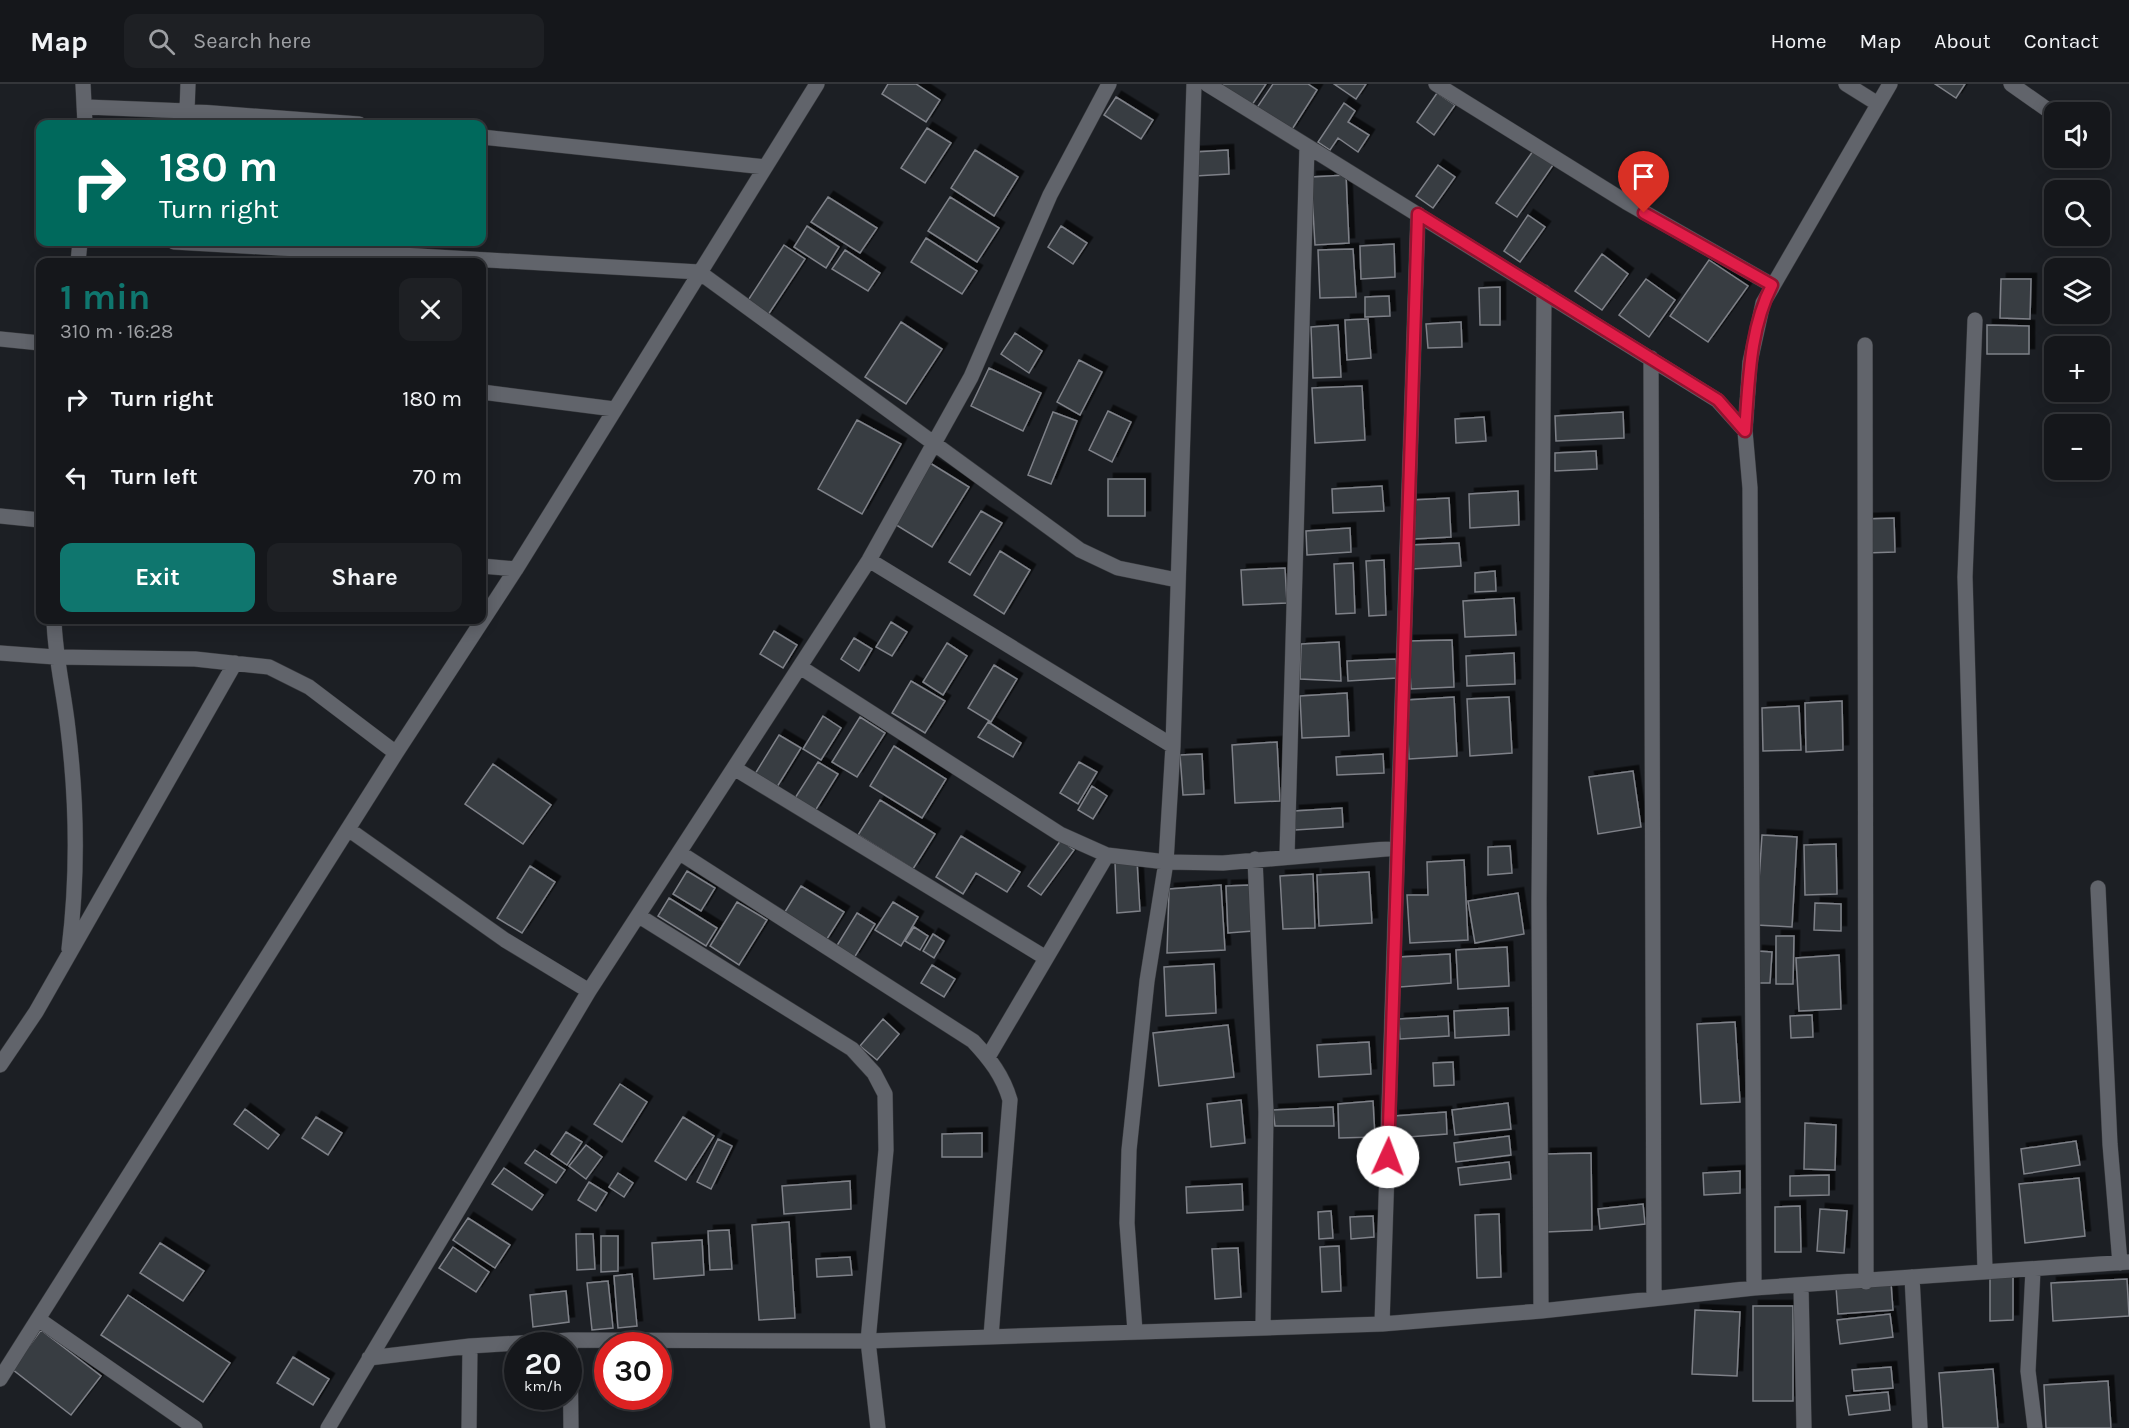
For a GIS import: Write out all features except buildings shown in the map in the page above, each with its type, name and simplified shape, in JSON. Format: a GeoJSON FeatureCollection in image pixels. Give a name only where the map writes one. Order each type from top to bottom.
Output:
{"type":"FeatureCollection","features":[{"type":"Feature","properties":{"kind":"street"},"geometry":{"type":"LineString","coordinates":[[83,84],[86,120]]}},
{"type":"Feature","properties":{"kind":"street"},"geometry":{"type":"LineString","coordinates":[[187,111],[188,84]]}},
{"type":"Feature","properties":{"kind":"street"},"geometry":{"type":"LineString","coordinates":[[328,1428],[589,991],[869,560],[971,377],[1050,195],[1109,84]]}},
{"type":"Feature","properties":{"kind":"street"},"geometry":{"type":"LineString","coordinates":[[1135,1331],[1127,1223],[1129,1150],[1147,981],[1166,862],[1173,746],[1176,580],[1194,84]]}},
{"type":"Feature","properties":{"kind":"street"},"geometry":{"type":"LineString","coordinates":[[1207,84],[1718,400],[1745,431]]}},
{"type":"Feature","properties":{"kind":"street"},"geometry":{"type":"LineString","coordinates":[[1436,84],[1626,202],[1772,285]]}},
{"type":"Feature","properties":{"kind":"street"},"geometry":{"type":"LineString","coordinates":[[1846,84],[1878,104]]}},
{"type":"Feature","properties":{"kind":"street"},"geometry":{"type":"LineString","coordinates":[[1754,1288],[1750,488],[1745,431],[1750,362],[1763,303],[1772,285],[1890,84]]}},
{"type":"Feature","properties":{"kind":"street"},"geometry":{"type":"LineString","coordinates":[[2012,84],[2044,107]]}},
{"type":"Feature","properties":{"kind":"street"},"geometry":{"type":"LineString","coordinates":[[486,615],[814,85]]}},
{"type":"Feature","properties":{"kind":"street"},"geometry":{"type":"LineString","coordinates":[[86,107],[187,111],[306,120]]}},
{"type":"Feature","properties":{"kind":"street"},"geometry":{"type":"LineString","coordinates":[[486,137],[765,167]]}},
{"type":"Feature","properties":{"kind":"street"},"geometry":{"type":"LineString","coordinates":[[1287,856],[1307,146]]}},
{"type":"Feature","properties":{"kind":"street"},"geometry":{"type":"LineString","coordinates":[[1382,1324],[1418,214]]}},
{"type":"Feature","properties":{"kind":"street"},"geometry":{"type":"LineString","coordinates":[[244,246],[454,258]]}},
{"type":"Feature","properties":{"kind":"street"},"geometry":{"type":"LineString","coordinates":[[486,260],[699,272],[1080,550],[1118,568],[1176,580]]}},
{"type":"Feature","properties":{"kind":"street"},"geometry":{"type":"LineString","coordinates":[[1541,1311],[1539,901],[1544,292]]}},
{"type":"Feature","properties":{"kind":"street"},"geometry":{"type":"LineString","coordinates":[[1975,320],[1965,577],[1985,1270]]}},
{"type":"Feature","properties":{"kind":"street"},"geometry":{"type":"LineString","coordinates":[[0,339],[36,343]]}},
{"type":"Feature","properties":{"kind":"street"},"geometry":{"type":"LineString","coordinates":[[1865,345],[1866,1282]]}},
{"type":"Feature","properties":{"kind":"street"},"geometry":{"type":"LineString","coordinates":[[1651,358],[1654,1299]]}},
{"type":"Feature","properties":{"kind":"street"},"geometry":{"type":"LineString","coordinates":[[486,393],[614,409]]}},
{"type":"Feature","properties":{"kind":"street"},"geometry":{"type":"LineString","coordinates":[[0,516],[36,520]]}},
{"type":"Feature","properties":{"kind":"street"},"geometry":{"type":"LineString","coordinates":[[869,560],[1173,746]]}},
{"type":"Feature","properties":{"kind":"street"},"geometry":{"type":"LineString","coordinates":[[486,566],[516,569]]}},
{"type":"Feature","properties":{"kind":"street"},"geometry":{"type":"LineString","coordinates":[[54,624],[55,657],[68,728],[75,838],[76,887],[68,955]]}},
{"type":"Feature","properties":{"kind":"street"},"geometry":{"type":"LineString","coordinates":[[0,1380],[396,753],[480,624]]}},
{"type":"Feature","properties":{"kind":"street"},"geometry":{"type":"LineString","coordinates":[[0,653],[235,663],[268,667],[309,687],[396,753]]}},
{"type":"Feature","properties":{"kind":"street"},"geometry":{"type":"LineString","coordinates":[[0,1065],[36,1012],[235,663]]}},
{"type":"Feature","properties":{"kind":"street"},"geometry":{"type":"LineString","coordinates":[[800,667],[1060,834],[1107,855],[1166,862],[1223,863],[1398,848]]}},
{"type":"Feature","properties":{"kind":"street"},"geometry":{"type":"LineString","coordinates":[[735,768],[1046,958]]}},
{"type":"Feature","properties":{"kind":"street"},"geometry":{"type":"LineString","coordinates":[[348,829],[505,940],[589,991]]}},
{"type":"Feature","properties":{"kind":"street"},"geometry":{"type":"LineString","coordinates":[[680,853],[972,1041],[988,1056],[1005,1084],[1010,1100],[991,1336]]}},
{"type":"Feature","properties":{"kind":"street"},"geometry":{"type":"LineString","coordinates":[[988,1056],[1107,855]]}},
{"type":"Feature","properties":{"kind":"street"},"geometry":{"type":"LineString","coordinates":[[1255,859],[1266,1112],[1263,1328]]}},
{"type":"Feature","properties":{"kind":"street"},"geometry":{"type":"LineString","coordinates":[[582,1340],[868,1341],[1382,1324],[1541,1311],[1754,1288],[1866,1282],[1985,1270],[2033,1270],[2124,1263],[2110,1143],[2098,888]]}},
{"type":"Feature","properties":{"kind":"street"},"geometry":{"type":"LineString","coordinates":[[639,916],[824,1029],[852,1049],[874,1073],[885,1094],[886,1150],[868,1341],[878,1428]]}},
{"type":"Feature","properties":{"kind":"street"},"geometry":{"type":"LineString","coordinates":[[2033,1270],[2028,1371],[2035,1428]]}},
{"type":"Feature","properties":{"kind":"street"},"geometry":{"type":"LineString","coordinates":[[1912,1277],[1920,1428]]}},
{"type":"Feature","properties":{"kind":"street"},"geometry":{"type":"LineString","coordinates":[[1801,1286],[1804,1428]]}},
{"type":"Feature","properties":{"kind":"street"},"geometry":{"type":"LineString","coordinates":[[38,1319],[195,1428]]}},
{"type":"Feature","properties":{"kind":"street"},"geometry":{"type":"LineString","coordinates":[[369,1358],[504,1344]]}},
{"type":"Feature","properties":{"kind":"street"},"geometry":{"type":"LineString","coordinates":[[469,1428],[470,1346]]}},
{"type":"Feature","properties":{"kind":"street"},"geometry":{"type":"LineString","coordinates":[[571,1410],[571,1428]]}},
{"type":"Feature","properties":{"kind":"route"},"geometry":{"type":"LineString","coordinates":[[1388,1157],[1418,214],[1718,400],[1745,431],[1750,362],[1763,303],[1772,285],[1644,213]]}}]}
